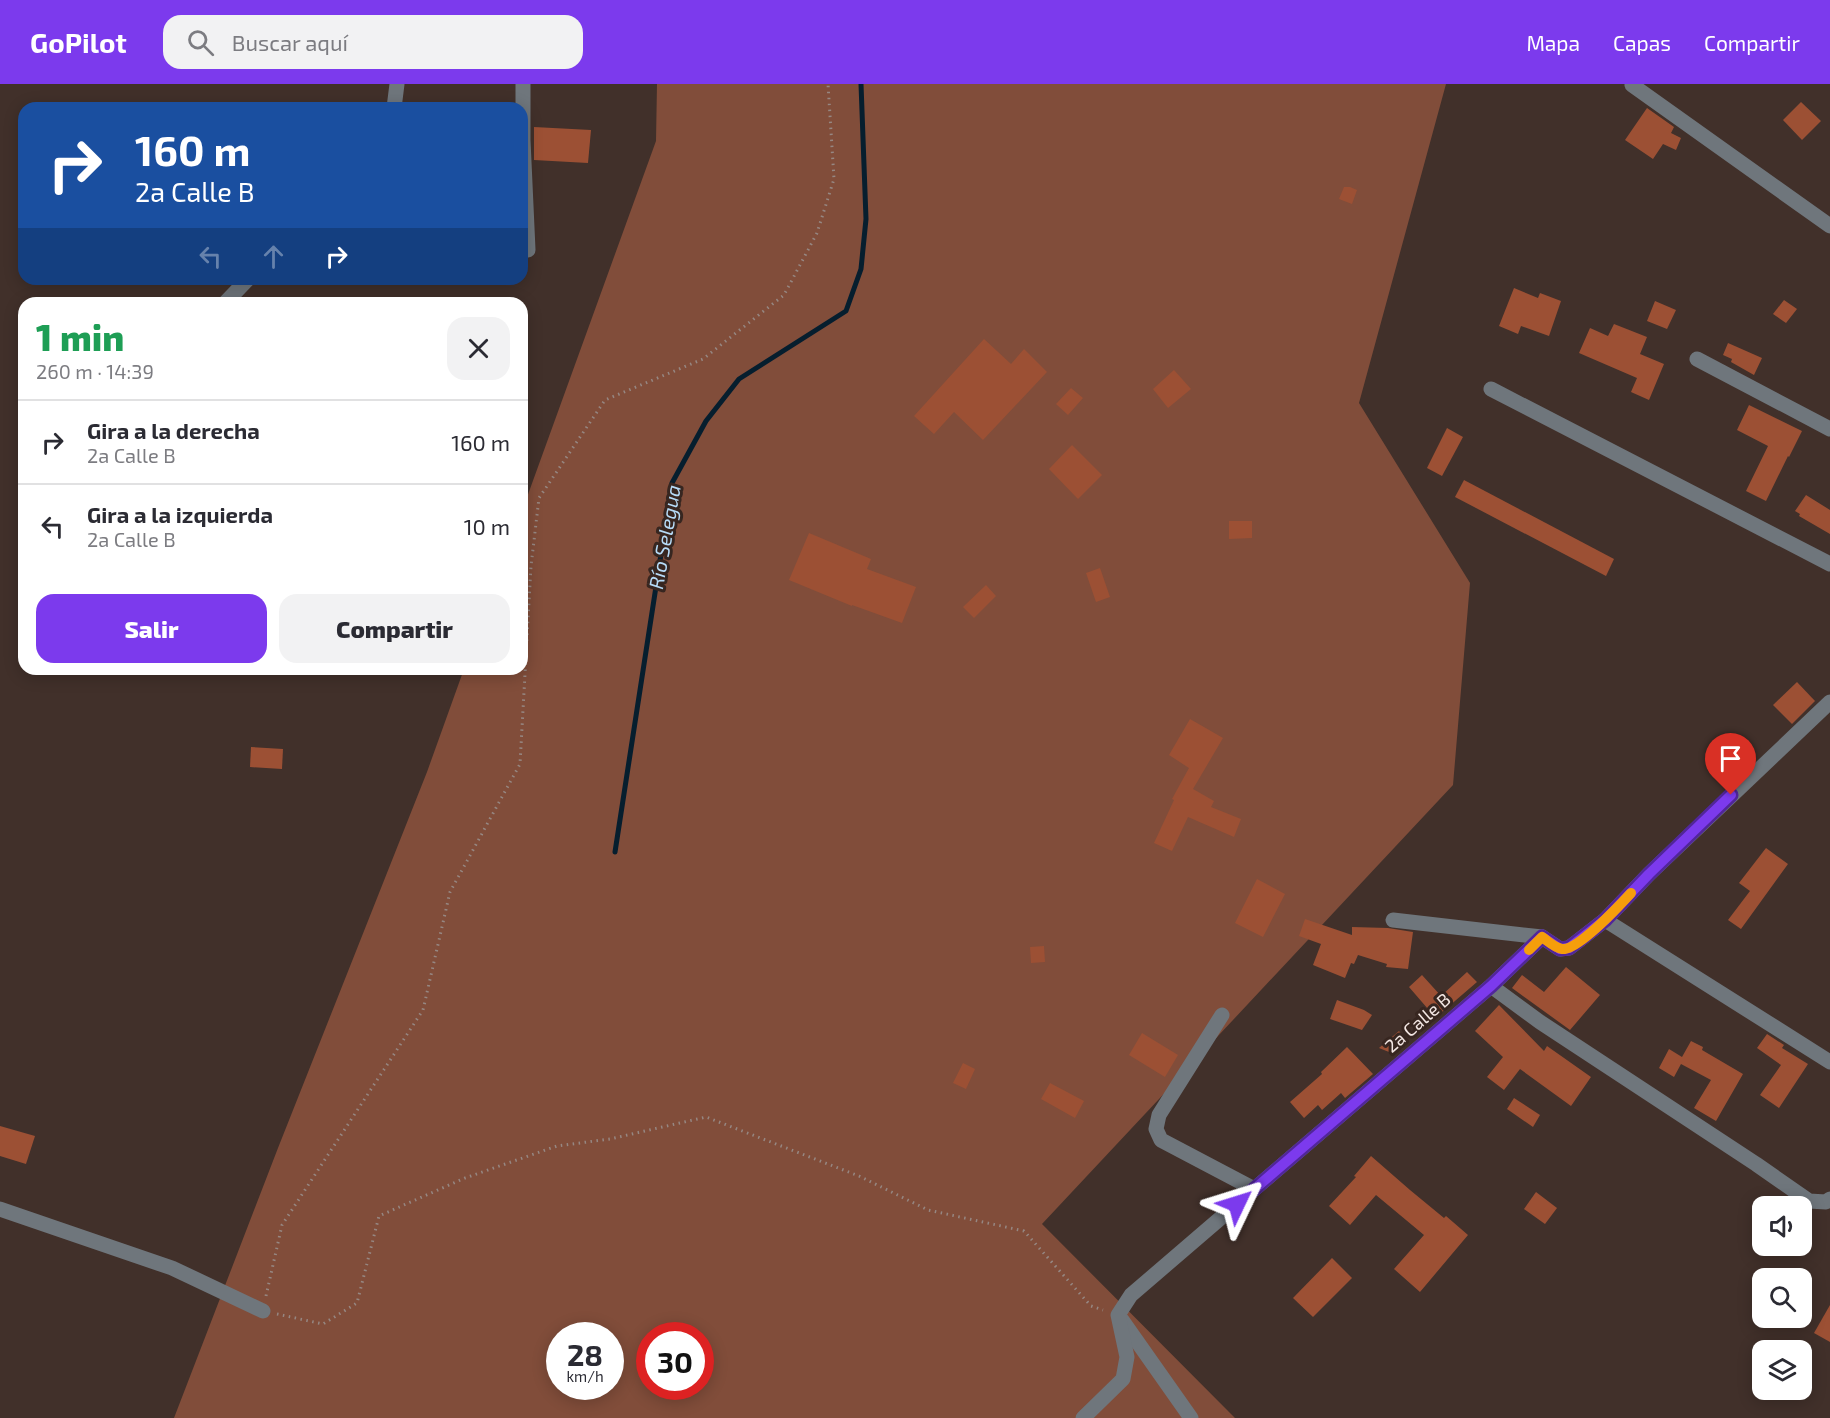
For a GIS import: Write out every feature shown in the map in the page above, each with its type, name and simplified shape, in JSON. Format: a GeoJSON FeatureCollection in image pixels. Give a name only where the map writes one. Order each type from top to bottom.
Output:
{"type":"FeatureCollection","features":[{"type":"Feature","properties":{"kind":"street"},"geometry":{"type":"LineString","coordinates":[[395,102],[397,84]]}},
{"type":"Feature","properties":{"kind":"street"},"geometry":{"type":"LineString","coordinates":[[523,84],[523,102]]}},
{"type":"Feature","properties":{"kind":"street"},"geometry":{"type":"LineString","coordinates":[[1632,85],[1830,226]]}},
{"type":"Feature","properties":{"kind":"street"},"geometry":{"type":"LineString","coordinates":[[231,297],[242,285]]}},
{"type":"Feature","properties":{"kind":"street"},"geometry":{"type":"LineString","coordinates":[[1697,359],[1830,429]]}},
{"type":"Feature","properties":{"kind":"street"},"geometry":{"type":"LineString","coordinates":[[1491,389],[1830,564]]}},
{"type":"Feature","properties":{"kind":"street"},"geometry":{"type":"LineString","coordinates":[[1393,920],[1542,937],[1560,949],[1569,948],[1605,920],[1649,874],[1830,702]]}},
{"type":"Feature","properties":{"kind":"street"},"geometry":{"type":"LineString","coordinates":[[1605,920],[1830,1062]]}},
{"type":"Feature","properties":{"kind":"street","name":"2a Calle B"},"geometry":{"type":"LineString","coordinates":[[1118,1315],[1131,1295],[1491,986],[1542,937]]}},
{"type":"Feature","properties":{"kind":"street"},"geometry":{"type":"LineString","coordinates":[[1491,986],[1540,1022],[1809,1201],[1826,1202],[1830,1199]]}},
{"type":"Feature","properties":{"kind":"street"},"geometry":{"type":"LineString","coordinates":[[1222,1015],[1159,1115],[1156,1129],[1161,1140],[1254,1189]]}},
{"type":"Feature","properties":{"kind":"street"},"geometry":{"type":"LineString","coordinates":[[0,1209],[172,1268],[263,1311]]}},
{"type":"Feature","properties":{"kind":"street"},"geometry":{"type":"LineString","coordinates":[[1083,1418],[1123,1378],[1127,1357],[1118,1315]]}},
{"type":"Feature","properties":{"kind":"street"},"geometry":{"type":"LineString","coordinates":[[1118,1315],[1191,1418]]}},
{"type":"Feature","properties":{"kind":"path"},"geometry":{"type":"LineString","coordinates":[[528,620],[531,566],[539,498],[605,400],[703,359],[783,295],[817,233],[834,179],[828,84]]}},
{"type":"Feature","properties":{"kind":"path"},"geometry":{"type":"LineString","coordinates":[[525,675],[520,764],[450,892],[423,1010],[282,1225],[263,1311],[323,1324],[357,1303],[379,1216],[465,1178],[557,1146],[610,1139],[706,1117],[859,1176],[928,1210],[1024,1231],[1091,1306],[1118,1315]]}},
{"type":"Feature","properties":{"kind":"shaded area"},"geometry":{"type":"Polygon","coordinates":[[[657,84],[1446,84],[1359,403],[1470,583],[1453,785],[1042,1224],[1235,1418],[174,1418],[427,772],[462,675],[528,675],[528,494],[656,141],[657,84]]]}},
{"type":"Feature","properties":{"kind":"building"},"geometry":{"type":"Polygon","coordinates":[[[1801,102],[1821,121],[1802,140],[1783,120],[1801,102]]]}},
{"type":"Feature","properties":{"kind":"building"},"geometry":{"type":"Polygon","coordinates":[[[1647,108],[1674,127],[1671,133],[1681,138],[1676,150],[1663,144],[1653,159],[1625,140],[1647,108]]]}},
{"type":"Feature","properties":{"kind":"building"},"geometry":{"type":"Polygon","coordinates":[[[534,127],[591,130],[588,163],[534,160],[534,127]]]}},
{"type":"Feature","properties":{"kind":"building"},"geometry":{"type":"Polygon","coordinates":[[[1344,187],[1357,190],[1352,204],[1339,199],[1344,187]]]}},
{"type":"Feature","properties":{"kind":"building"},"geometry":{"type":"Polygon","coordinates":[[[1514,288],[1538,298],[1540,293],[1561,301],[1549,336],[1521,326],[1518,334],[1499,326],[1514,288]]]}},
{"type":"Feature","properties":{"kind":"building"},"geometry":{"type":"Polygon","coordinates":[[[1784,300],[1797,309],[1786,323],[1773,314],[1784,300]]]}},
{"type":"Feature","properties":{"kind":"building"},"geometry":{"type":"Polygon","coordinates":[[[1655,301],[1676,310],[1667,329],[1647,321],[1655,301]]]}},
{"type":"Feature","properties":{"kind":"building"},"geometry":{"type":"Polygon","coordinates":[[[1614,324],[1647,337],[1640,354],[1664,364],[1649,400],[1631,392],[1637,378],[1579,353],[1590,328],[1608,336],[1614,324]]]}},
{"type":"Feature","properties":{"kind":"building"},"geometry":{"type":"Polygon","coordinates":[[[984,339],[1011,364],[1024,349],[1047,372],[983,440],[954,412],[934,434],[914,416],[984,339]]]}},
{"type":"Feature","properties":{"kind":"building"},"geometry":{"type":"Polygon","coordinates":[[[1728,343],[1762,358],[1754,375],[1723,355],[1728,343]]]}},
{"type":"Feature","properties":{"kind":"building"},"geometry":{"type":"Polygon","coordinates":[[[1174,370],[1191,389],[1168,408],[1153,389],[1174,370]]]}},
{"type":"Feature","properties":{"kind":"building"},"geometry":{"type":"Polygon","coordinates":[[[1071,388],[1083,398],[1068,415],[1056,404],[1071,388]]]}},
{"type":"Feature","properties":{"kind":"building"},"geometry":{"type":"Polygon","coordinates":[[[1749,405],[1802,431],[1766,501],[1746,491],[1768,446],[1737,430],[1749,405]]]}},
{"type":"Feature","properties":{"kind":"building"},"geometry":{"type":"Polygon","coordinates":[[[1447,428],[1463,437],[1442,476],[1427,468],[1447,428]]]}},
{"type":"Feature","properties":{"kind":"building"},"geometry":{"type":"Polygon","coordinates":[[[1072,445],[1102,475],[1078,499],[1049,469],[1072,445]]]}},
{"type":"Feature","properties":{"kind":"building"},"geometry":{"type":"Polygon","coordinates":[[[1464,480],[1614,559],[1606,576],[1455,497],[1464,480]]]}},
{"type":"Feature","properties":{"kind":"building"},"geometry":{"type":"Polygon","coordinates":[[[1806,495],[1830,510],[1830,534],[1799,516],[1800,514],[1795,511],[1806,495]]]}},
{"type":"Feature","properties":{"kind":"building"},"geometry":{"type":"Polygon","coordinates":[[[1229,521],[1252,521],[1252,538],[1229,539],[1229,521]]]}},
{"type":"Feature","properties":{"kind":"building"},"geometry":{"type":"Polygon","coordinates":[[[809,533],[871,559],[867,569],[916,587],[902,623],[852,606],[789,580],[809,533]]]}},
{"type":"Feature","properties":{"kind":"building"},"geometry":{"type":"Polygon","coordinates":[[[1100,568],[1110,597],[1096,602],[1086,573],[1100,568]]]}},
{"type":"Feature","properties":{"kind":"building"},"geometry":{"type":"Polygon","coordinates":[[[986,585],[996,596],[974,618],[963,607],[986,585]]]}},
{"type":"Feature","properties":{"kind":"building"},"geometry":{"type":"Polygon","coordinates":[[[1797,682],[1815,701],[1792,724],[1773,705],[1797,682]]]}},
{"type":"Feature","properties":{"kind":"building"},"geometry":{"type":"Polygon","coordinates":[[[1190,719],[1223,738],[1193,789],[1214,801],[1211,807],[1241,819],[1234,837],[1188,817],[1172,851],[1154,843],[1174,800],[1172,799],[1189,768],[1169,755],[1190,719]]]}},
{"type":"Feature","properties":{"kind":"building"},"geometry":{"type":"Polygon","coordinates":[[[251,747],[283,749],[282,769],[250,767],[251,747]]]}},
{"type":"Feature","properties":{"kind":"building"},"geometry":{"type":"Polygon","coordinates":[[[1766,848],[1788,864],[1741,929],[1728,920],[1750,891],[1739,883],[1766,848]]]}},
{"type":"Feature","properties":{"kind":"building"},"geometry":{"type":"Polygon","coordinates":[[[1257,879],[1285,894],[1263,937],[1235,923],[1257,879]]]}},
{"type":"Feature","properties":{"kind":"building"},"geometry":{"type":"Polygon","coordinates":[[[1305,919],[1352,935],[1352,927],[1388,928],[1413,932],[1408,969],[1386,967],[1387,964],[1358,955],[1354,964],[1351,963],[1345,978],[1313,965],[1321,944],[1299,936],[1305,919]]]}},
{"type":"Feature","properties":{"kind":"building"},"geometry":{"type":"Polygon","coordinates":[[[1044,946],[1045,962],[1031,963],[1030,947],[1044,946]]]}},
{"type":"Feature","properties":{"kind":"building"},"geometry":{"type":"Polygon","coordinates":[[[1566,967],[1600,995],[1570,1030],[1512,988],[1522,975],[1544,992],[1566,967]]]}},
{"type":"Feature","properties":{"kind":"building"},"geometry":{"type":"Polygon","coordinates":[[[1467,972],[1477,982],[1434,1019],[1409,987],[1422,975],[1441,996],[1467,972]]]}},
{"type":"Feature","properties":{"kind":"building"},"geometry":{"type":"Polygon","coordinates":[[[1337,1000],[1372,1015],[1362,1030],[1330,1019],[1337,1000]]]}},
{"type":"Feature","properties":{"kind":"building"},"geometry":{"type":"Polygon","coordinates":[[[1499,1005],[1544,1051],[1547,1046],[1591,1077],[1571,1106],[1520,1069],[1504,1090],[1487,1077],[1503,1057],[1475,1031],[1499,1005]]]}},
{"type":"Feature","properties":{"kind":"building"},"geometry":{"type":"Polygon","coordinates":[[[1399,1031],[1408,1042],[1394,1054],[1379,1048],[1399,1031]]]}},
{"type":"Feature","properties":{"kind":"building"},"geometry":{"type":"Polygon","coordinates":[[[1142,1033],[1178,1055],[1165,1077],[1129,1055],[1142,1033]]]}},
{"type":"Feature","properties":{"kind":"building"},"geometry":{"type":"Polygon","coordinates":[[[1767,1034],[1784,1045],[1782,1048],[1808,1064],[1779,1108],[1760,1095],[1781,1065],[1757,1048],[1767,1034]]]}},
{"type":"Feature","properties":{"kind":"building"},"geometry":{"type":"Polygon","coordinates":[[[1691,1041],[1743,1074],[1716,1121],[1694,1108],[1711,1080],[1681,1064],[1674,1077],[1659,1068],[1669,1049],[1682,1057],[1691,1041]]]}},
{"type":"Feature","properties":{"kind":"building"},"geometry":{"type":"Polygon","coordinates":[[[1347,1047],[1373,1074],[1345,1098],[1341,1093],[1322,1110],[1318,1105],[1304,1118],[1290,1102],[1322,1074],[1321,1072],[1347,1047]]]}},
{"type":"Feature","properties":{"kind":"building"},"geometry":{"type":"Polygon","coordinates":[[[963,1063],[975,1069],[966,1089],[953,1083],[963,1063]]]}},
{"type":"Feature","properties":{"kind":"building"},"geometry":{"type":"Polygon","coordinates":[[[1050,1083],[1084,1101],[1075,1118],[1041,1099],[1050,1083]]]}},
{"type":"Feature","properties":{"kind":"building"},"geometry":{"type":"Polygon","coordinates":[[[1514,1098],[1540,1115],[1533,1127],[1507,1109],[1514,1098]]]}},
{"type":"Feature","properties":{"kind":"building"},"geometry":{"type":"Polygon","coordinates":[[[0,1126],[35,1136],[26,1164],[0,1156],[0,1126]]]}},
{"type":"Feature","properties":{"kind":"building"},"geometry":{"type":"Polygon","coordinates":[[[1371,1156],[1444,1218],[1446,1216],[1468,1235],[1420,1292],[1394,1269],[1424,1235],[1376,1195],[1350,1225],[1329,1206],[1356,1177],[1354,1176],[1371,1156]]]}},
{"type":"Feature","properties":{"kind":"building"},"geometry":{"type":"Polygon","coordinates":[[[1536,1192],[1557,1208],[1545,1224],[1524,1209],[1536,1192]]]}},
{"type":"Feature","properties":{"kind":"building"},"geometry":{"type":"Polygon","coordinates":[[[1332,1258],[1352,1278],[1313,1317],[1293,1298],[1332,1258]]]}},
{"type":"Feature","properties":{"kind":"building"},"geometry":{"type":"Polygon","coordinates":[[[1830,1305],[1830,1342],[1814,1333],[1830,1305]]]}},
{"type":"Feature","properties":{"kind":"waterway","name":"Río Selegua"},"geometry":{"type":"LineString","coordinates":[[615,852],[672,483],[706,421],[739,379],[846,311],[861,269],[866,219],[861,84]]}},
{"type":"Feature","properties":{"kind":"slow traffic"},"geometry":{"type":"LineString","coordinates":[[1529,950],[1542,937],[1560,949],[1569,948],[1605,920],[1631,893]]}},
{"type":"Feature","properties":{"kind":"route"},"geometry":{"type":"LineString","coordinates":[[1237,1204],[1491,986],[1542,937],[1560,949],[1569,948],[1605,920],[1731,795]]}}]}
